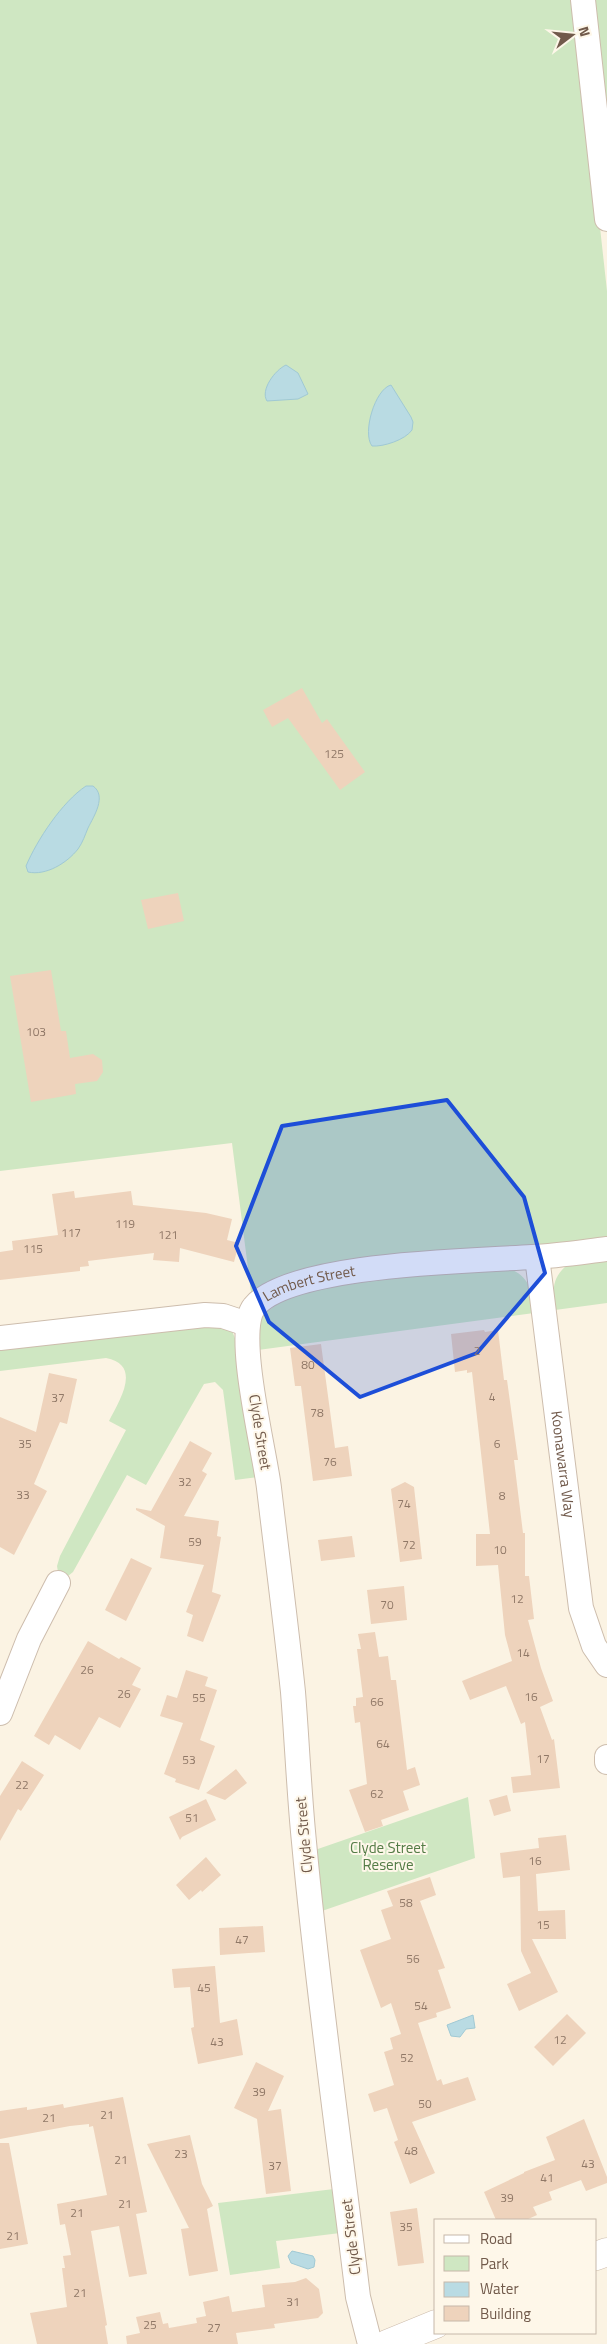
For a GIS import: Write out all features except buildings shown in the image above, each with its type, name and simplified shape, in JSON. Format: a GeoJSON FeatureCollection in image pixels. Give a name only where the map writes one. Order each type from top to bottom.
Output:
{"type":"FeatureCollection","features":[{"type":"Feature","properties":{"kind":"street"},"geometry":{"type":"LineString","coordinates":[[584,0],[607,219]]}},
{"type":"Feature","properties":{"kind":"street","name":"Lambert Street"},"geometry":{"type":"LineString","coordinates":[[247,1324],[253,1308],[266,1296],[318,1278],[378,1268],[537,1257],[607,1249]]}},
{"type":"Feature","properties":{"kind":"street","name":"Koonawarra Way"},"geometry":{"type":"LineString","coordinates":[[537,1257],[581,1608],[594,1646],[607,1665]]}},
{"type":"Feature","properties":{"kind":"street"},"geometry":{"type":"LineString","coordinates":[[0,1338],[205,1315],[223,1316],[247,1324]]}},
{"type":"Feature","properties":{"kind":"street","name":"Clyde Street"},"geometry":{"type":"LineString","coordinates":[[247,1324],[248,1352],[266,1467],[292,1689],[304,1843],[353,2258],[361,2314],[370,2344]]}},
{"type":"Feature","properties":{"kind":"street"},"geometry":{"type":"LineString","coordinates":[[0,1713],[29,1639],[57,1582]]}},
{"type":"Feature","properties":{"kind":"street"},"geometry":{"type":"LineString","coordinates":[[607,1757],[607,1762]]}},
{"type":"Feature","properties":{"kind":"street"},"geometry":{"type":"LineString","coordinates":[[387,2344],[434,2325]]}},
{"type":"Feature","properties":{"kind":"highlighted area"},"geometry":{"type":"Polygon","coordinates":[[[447,1100],[524,1197],[545,1273],[477,1353],[360,1397],[269,1322],[236,1246],[282,1126],[447,1100]]]}},
{"type":"Feature","properties":{"kind":"green space"},"geometry":{"type":"Polygon","coordinates":[[[0,0],[575,0],[607,291],[607,1241],[272,1280],[251,1292],[232,1143],[0,1171],[0,0]]]}},
{"type":"Feature","properties":{"kind":"green space"},"geometry":{"type":"Polygon","coordinates":[[[592,0],[607,0],[607,132],[592,0]]]}},
{"type":"Feature","properties":{"kind":"green space"},"geometry":{"type":"Polygon","coordinates":[[[607,1257],[607,1303],[555,1310],[554,1286],[561,1271],[566,1266],[607,1257]]]}},
{"type":"Feature","properties":{"kind":"green space"},"geometry":{"type":"Polygon","coordinates":[[[512,1270],[527,1282],[534,1313],[258,1350],[261,1316],[290,1295],[397,1273],[512,1270]]]}},
{"type":"Feature","properties":{"kind":"green space"},"geometry":{"type":"Polygon","coordinates":[[[215,1324],[232,1331],[237,1343],[257,1477],[235,1480],[223,1390],[215,1382],[204,1384],[146,1485],[127,1475],[73,1572],[68,1576],[58,1572],[57,1566],[60,1556],[126,1430],[109,1421],[122,1394],[126,1376],[123,1368],[117,1362],[106,1358],[0,1371],[0,1348],[215,1324]]]}},
{"type":"Feature","properties":{"kind":"green space","name":"Clyde Street Reserve"},"geometry":{"type":"Polygon","coordinates":[[[468,1797],[475,1858],[322,1911],[315,1850],[468,1797]]]}},
{"type":"Feature","properties":{"kind":"green space"},"geometry":{"type":"Polygon","coordinates":[[[334,2189],[340,2233],[276,2241],[280,2268],[230,2275],[218,2203],[334,2189]]]}},
{"type":"Feature","properties":{"kind":"water"},"geometry":{"type":"Polygon","coordinates":[[[286,365],[298,373],[308,394],[298,399],[267,401],[265,391],[267,386],[277,371],[286,365]]]}},
{"type":"Feature","properties":{"kind":"water"},"geometry":{"type":"Polygon","coordinates":[[[391,385],[411,417],[413,422],[412,430],[409,434],[393,442],[372,446],[368,432],[372,412],[380,394],[391,385]]]}},
{"type":"Feature","properties":{"kind":"water"},"geometry":{"type":"Polygon","coordinates":[[[86,786],[93,786],[97,790],[99,801],[96,812],[78,849],[56,867],[42,872],[28,872],[26,866],[43,833],[59,811],[86,786]]]}},
{"type":"Feature","properties":{"kind":"water"},"geometry":{"type":"Polygon","coordinates":[[[473,2015],[475,2028],[466,2029],[460,2037],[451,2036],[447,2025],[473,2015]]]}},
{"type":"Feature","properties":{"kind":"water"},"geometry":{"type":"Polygon","coordinates":[[[292,2251],[313,2256],[315,2260],[314,2267],[308,2269],[291,2263],[288,2256],[292,2251]]]}}]}
